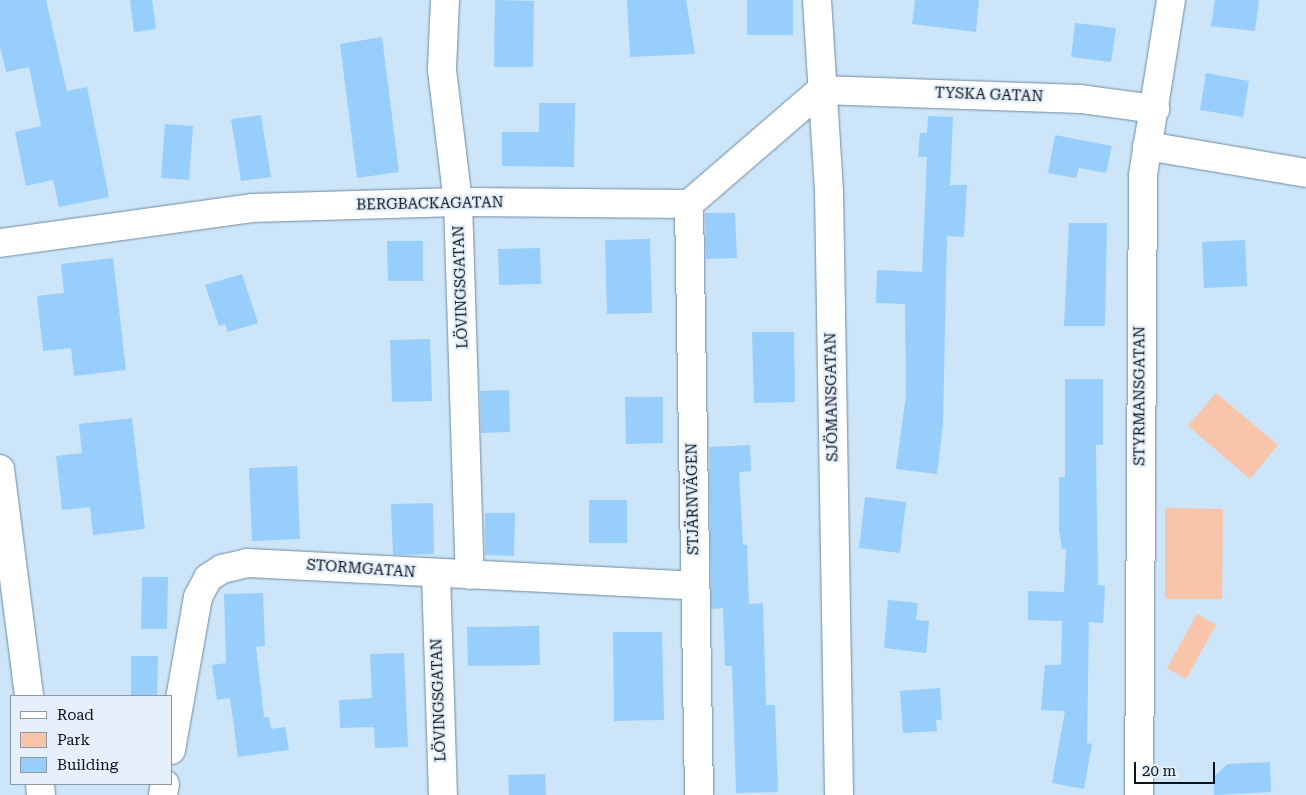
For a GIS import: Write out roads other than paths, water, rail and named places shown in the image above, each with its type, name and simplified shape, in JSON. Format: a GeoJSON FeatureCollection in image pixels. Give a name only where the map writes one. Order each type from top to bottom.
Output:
{"type":"FeatureCollection","features":[{"type":"Feature","properties":{"kind":"street","name":"LÖVINGSGATAN"},"geometry":{"type":"LineString","coordinates":[[445,0],[442,70],[458,202],[470,575]]}},
{"type":"Feature","properties":{"kind":"street","name":"SJÖMANSGATAN"},"geometry":{"type":"LineString","coordinates":[[818,0],[821,90],[829,192],[839,795]]}},
{"type":"Feature","properties":{"kind":"street","name":"STYRMANSGATAN"},"geometry":{"type":"LineString","coordinates":[[1139,795],[1139,352],[1147,146],[1155,109],[1171,0]]}},
{"type":"Feature","properties":{"kind":"street","name":"TYSKA GATAN"},"geometry":{"type":"LineString","coordinates":[[821,90],[1081,99],[1155,109]]}},
{"type":"Feature","properties":{"kind":"street"},"geometry":{"type":"LineString","coordinates":[[689,204],[821,90]]}},
{"type":"Feature","properties":{"kind":"street"},"geometry":{"type":"LineString","coordinates":[[1147,146],[1306,173]]}},
{"type":"Feature","properties":{"kind":"street","name":"BERGBACKAGATAN"},"geometry":{"type":"LineString","coordinates":[[0,243],[252,208],[458,202],[689,204]]}},
{"type":"Feature","properties":{"kind":"street","name":"STJÄRNVÄGEN"},"geometry":{"type":"LineString","coordinates":[[689,204],[698,795]]}},
{"type":"Feature","properties":{"kind":"street"},"geometry":{"type":"LineString","coordinates":[[0,469],[29,695]]}},
{"type":"Feature","properties":{"kind":"street","name":"STORMGATAN"},"geometry":{"type":"LineString","coordinates":[[172,744],[198,596],[208,578],[222,569],[247,563],[694,586]]}},
{"type":"Feature","properties":{"kind":"street","name":"LÖVINGSGATAN"},"geometry":{"type":"LineString","coordinates":[[436,574],[443,795]]}}]}
